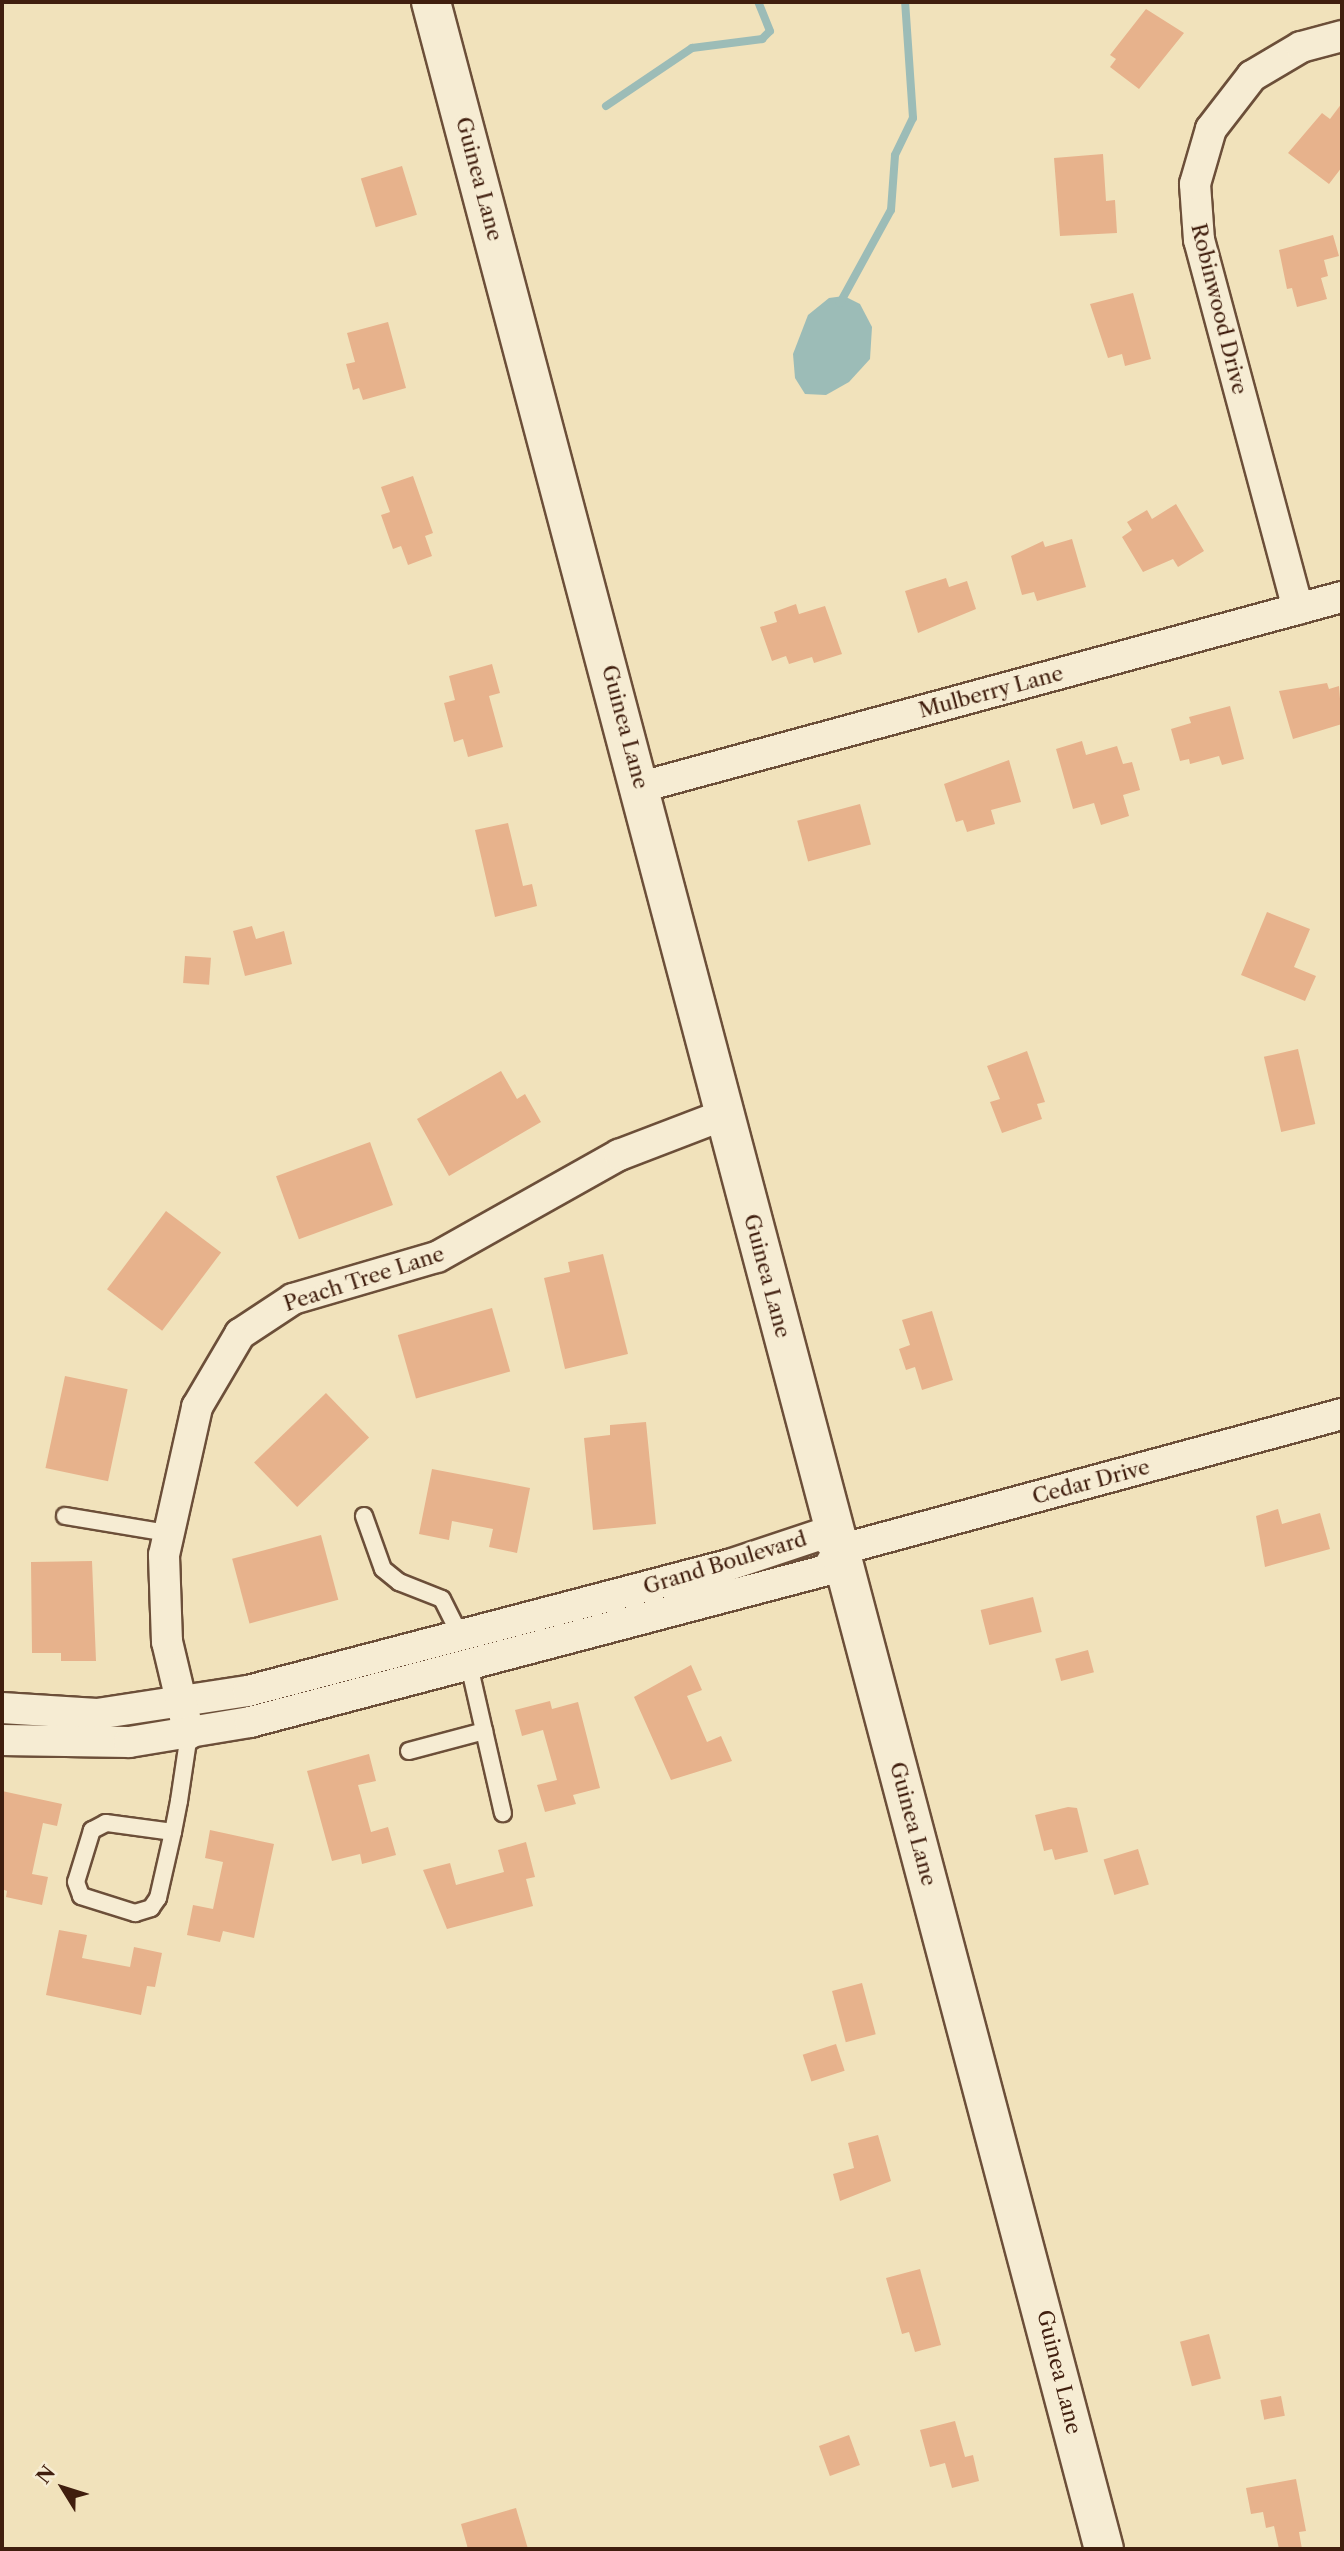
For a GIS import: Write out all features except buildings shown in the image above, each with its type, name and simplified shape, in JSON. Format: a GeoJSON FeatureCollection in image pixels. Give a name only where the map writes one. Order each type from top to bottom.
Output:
{"type":"FeatureCollection","features":[{"type":"Feature","properties":{"kind":"street","name":"Guinea Lane"},"geometry":{"type":"LineString","coordinates":[[431,2],[641,787],[839,1550],[1104,2549]]}},
{"type":"Feature","properties":{"kind":"street","name":"Robinwood Drive"},"geometry":{"type":"LineString","coordinates":[[1298,609],[1199,240],[1195,184],[1211,129],[1252,76],[1301,47],[1342,36]]}},
{"type":"Feature","properties":{"kind":"street","name":"Mulberry Lane"},"geometry":{"type":"LineString","coordinates":[[641,787],[1342,597]]}},
{"type":"Feature","properties":{"kind":"street","name":"Peach Tree Lane"},"geometry":{"type":"LineString","coordinates":[[189,1734],[162,1593],[169,1533],[179,1473],[207,1382],[240,1334],[269,1311],[293,1299],[437,1257],[619,1155],[726,1114]]}},
{"type":"Feature","properties":{"kind":"street","name":"Cedar Drive"},"geometry":{"type":"LineString","coordinates":[[839,1550],[1342,1414]]}},
{"type":"Feature","properties":{"kind":"street","name":"Grand Boulevard"},"geometry":{"type":"LineString","coordinates":[[2,1740],[68,1744],[189,1734],[469,1665],[700,1587],[822,1534],[839,1550]]}},
{"type":"Feature","properties":{"kind":"street","name":"Grand Boulevard"},"geometry":{"type":"LineString","coordinates":[[2,1708],[97,1714],[181,1703],[460,1636],[700,1587]]}},
{"type":"Feature","properties":{"kind":"street"},"geometry":{"type":"LineString","coordinates":[[460,1636],[469,1665]]}},
{"type":"Feature","properties":{"kind":"lane"},"geometry":{"type":"LineString","coordinates":[[65,1516],[169,1533]]}},
{"type":"Feature","properties":{"kind":"lane"},"geometry":{"type":"LineString","coordinates":[[364,1516],[383,1569],[399,1582],[442,1599],[460,1636]]}},
{"type":"Feature","properties":{"kind":"lane"},"geometry":{"type":"LineString","coordinates":[[469,1665],[503,1813]]}},
{"type":"Feature","properties":{"kind":"lane"},"geometry":{"type":"LineString","coordinates":[[409,1751],[484,1731]]}},
{"type":"Feature","properties":{"kind":"lane"},"geometry":{"type":"LineString","coordinates":[[173,1832],[106,1823],[92,1830],[76,1882],[81,1896],[135,1913],[151,1908],[158,1898],[173,1832],[189,1734]]}},
{"type":"Feature","properties":{"kind":"water"},"geometry":{"type":"Polygon","coordinates":[[[844,296],[860,304],[872,327],[870,359],[849,382],[826,395],[805,394],[795,378],[793,354],[808,315],[829,298],[844,296]]]}},
{"type":"Feature","properties":{"kind":"waterway"},"geometry":{"type":"LineString","coordinates":[[606,106],[692,48],[762,39],[770,31],[758,2]]}},
{"type":"Feature","properties":{"kind":"waterway"},"geometry":{"type":"LineString","coordinates":[[840,303],[891,210],[895,155],[913,118],[905,2]]}}]}
